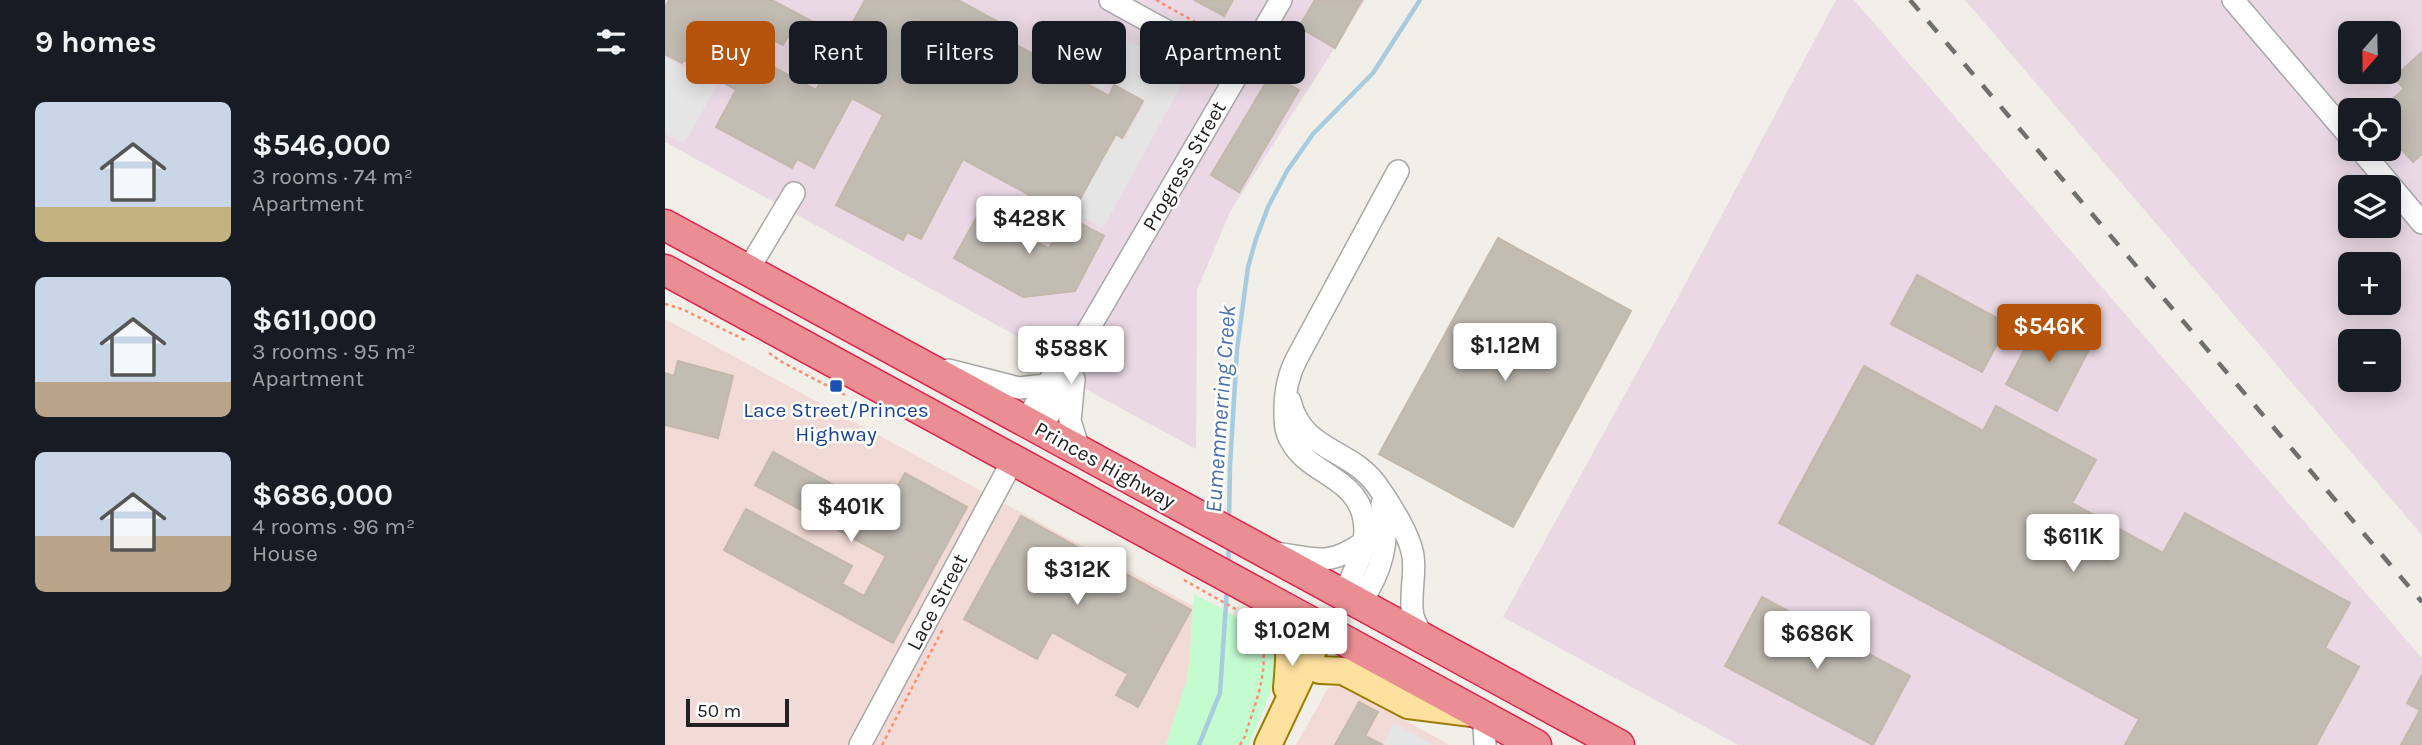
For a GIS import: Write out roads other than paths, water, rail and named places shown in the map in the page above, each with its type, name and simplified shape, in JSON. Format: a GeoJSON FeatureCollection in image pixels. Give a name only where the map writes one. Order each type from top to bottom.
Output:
{"type":"FeatureCollection","features":[{"type":"Feature","properties":{"kind":"highway","name":"Princes Highway"},"geometry":{"type":"LineString","coordinates":[[665,225],[1619,745]]}},
{"type":"Feature","properties":{"kind":"highway"},"geometry":{"type":"LineString","coordinates":[[710,295],[741,266]]}},
{"type":"Feature","properties":{"kind":"highway","name":"Princes Highway"},"geometry":{"type":"LineString","coordinates":[[665,270],[1013,460],[1194,573],[1257,603],[1331,633],[1535,745]]}},
{"type":"Feature","properties":{"kind":"highway"},"geometry":{"type":"LineString","coordinates":[[1013,460],[1033,426]]}},
{"type":"Feature","properties":{"kind":"highway"},"geometry":{"type":"LineString","coordinates":[[1331,633],[1351,600]]}},
{"type":"Feature","properties":{"kind":"main road"},"geometry":{"type":"LineString","coordinates":[[1257,603],[1282,623],[1290,643],[1277,725]]}},
{"type":"Feature","properties":{"kind":"main road"},"geometry":{"type":"LineString","coordinates":[[1277,725],[1331,633]]}},
{"type":"Feature","properties":{"kind":"main road"},"geometry":{"type":"LineString","coordinates":[[1277,725],[1319,670],[1331,633]]}},
{"type":"Feature","properties":{"kind":"main road"},"geometry":{"type":"LineString","coordinates":[[1319,670],[1343,671],[1408,705],[1479,714]]}},
{"type":"Feature","properties":{"kind":"street"},"geometry":{"type":"LineString","coordinates":[[1110,0],[1149,21]]}},
{"type":"Feature","properties":{"kind":"street","name":"Progress Street"},"geometry":{"type":"LineString","coordinates":[[1269,21],[1281,0]]}},
{"type":"Feature","properties":{"kind":"street"},"geometry":{"type":"LineString","coordinates":[[2234,0],[2338,123]]}},
{"type":"Feature","properties":{"kind":"street","name":"Progress Street"},"geometry":{"type":"LineString","coordinates":[[1033,426],[1046,385],[1087,332],[1232,84]]}},
{"type":"Feature","properties":{"kind":"street"},"geometry":{"type":"LineString","coordinates":[[2370,161],[2422,223]]}},
{"type":"Feature","properties":{"kind":"street"},"geometry":{"type":"LineString","coordinates":[[1351,600],[1364,542],[1364,520],[1355,497],[1333,476],[1302,455],[1287,434],[1287,382],[1297,358],[1398,171]]}},
{"type":"Feature","properties":{"kind":"street"},"geometry":{"type":"LineString","coordinates":[[741,266],[794,193]]}},
{"type":"Feature","properties":{"kind":"street","name":"Progress Street"},"geometry":{"type":"LineString","coordinates":[[1033,426],[1063,391],[1087,332]]}},
{"type":"Feature","properties":{"kind":"street"},"geometry":{"type":"LineString","coordinates":[[1078,357],[1070,404],[1070,421],[1080,452]]}},
{"type":"Feature","properties":{"kind":"street"},"geometry":{"type":"LineString","coordinates":[[1297,358],[1290,377],[1290,401],[1295,418],[1315,441],[1362,469],[1377,485],[1412,549],[1413,614],[1425,640]]}},
{"type":"Feature","properties":{"kind":"street"},"geometry":{"type":"LineString","coordinates":[[915,361],[1005,385],[1023,388],[1046,385]]}},
{"type":"Feature","properties":{"kind":"street","name":"Lace Street"},"geometry":{"type":"LineString","coordinates":[[860,745],[1013,460]]}},
{"type":"Feature","properties":{"kind":"street"},"geometry":{"type":"LineString","coordinates":[[1351,600],[1376,577],[1385,547],[1386,523],[1377,485]]}},
{"type":"Feature","properties":{"kind":"street"},"geometry":{"type":"LineString","coordinates":[[1259,550],[1331,559],[1346,554],[1364,542]]}},
{"type":"Feature","properties":{"kind":"street"},"geometry":{"type":"LineString","coordinates":[[1479,714],[1484,726],[1485,745]]}},
{"type":"Feature","properties":{"kind":"waterway","name":"Eumemmerring Creek"},"geometry":{"type":"LineString","coordinates":[[1229,521],[1237,350],[1248,267],[1256,239],[1268,207],[1287,171],[1313,134],[1373,73],[1420,0]]}},
{"type":"Feature","properties":{"kind":"waterway","name":"Eumemmerring Creek"},"geometry":{"type":"LineString","coordinates":[[1228,566],[1229,544]]}},
{"type":"Feature","properties":{"kind":"waterway","name":"Eumemmerring Creek"},"geometry":{"type":"LineString","coordinates":[[1199,745],[1220,693],[1227,589]]}},
{"type":"Feature","properties":{"kind":"railway"},"geometry":{"type":"LineString","coordinates":[[1910,0],[2422,602]]}},
{"type":"Feature","properties":{"kind":"place","name":"Lace Street/Princes Highway"},"geometry":{"type":"Point","coordinates":[836,386]}}]}
